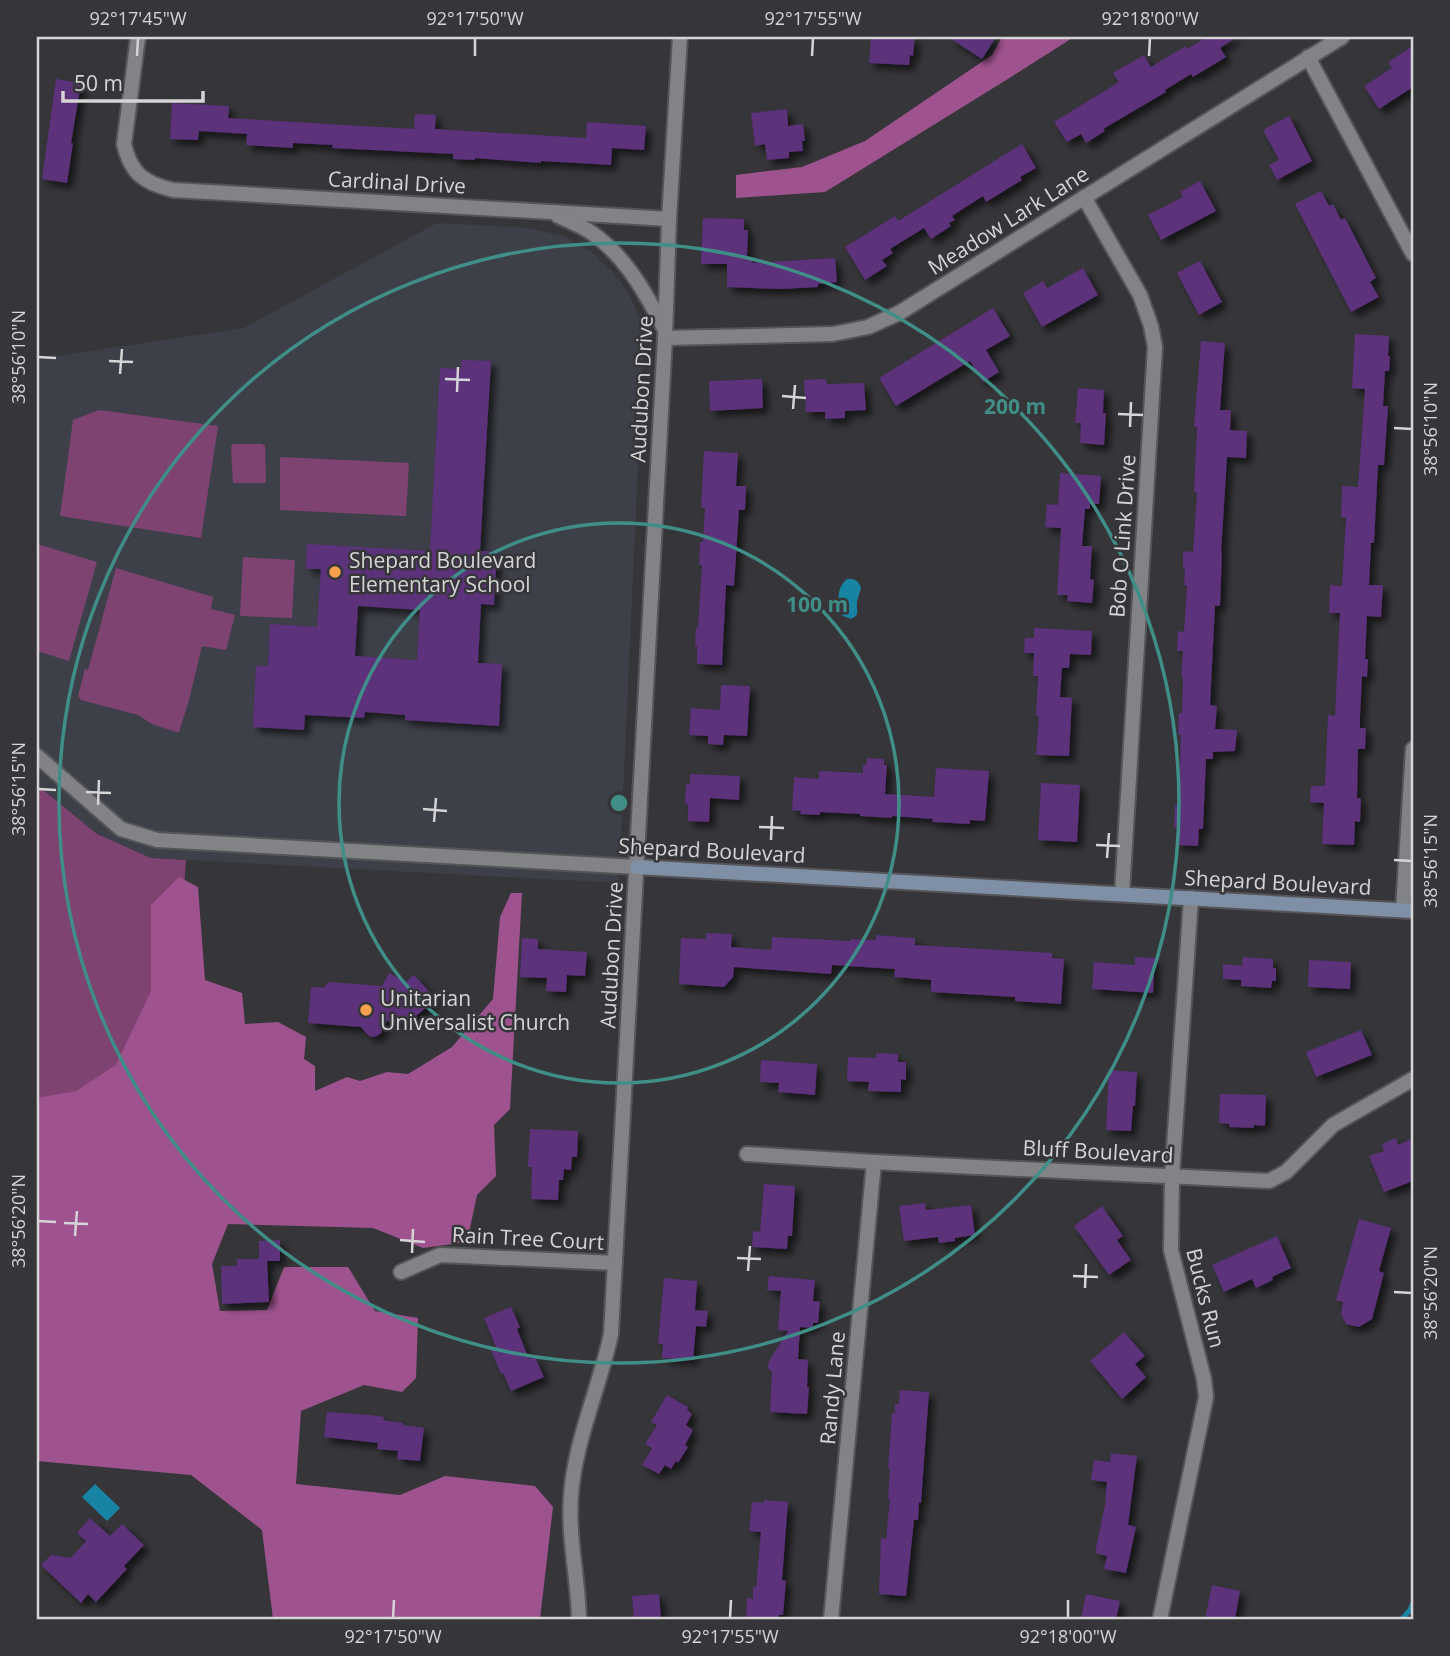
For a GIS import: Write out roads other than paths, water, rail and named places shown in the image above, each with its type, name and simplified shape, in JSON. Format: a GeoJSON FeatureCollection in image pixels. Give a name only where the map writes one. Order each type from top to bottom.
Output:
{"type":"FeatureCollection","features":[{"type":"Feature","properties":{"kind":"street","name":"Cardinal Drive"},"geometry":{"type":"LineString","coordinates":[[138,37],[124,144],[132,165],[141,177],[154,186],[173,190],[669,219]]}},
{"type":"Feature","properties":{"kind":"street","name":"Audubon Drive"},"geometry":{"type":"LineString","coordinates":[[579,1619],[570,1525],[571,1489],[576,1457],[611,1334],[680,37]]}},
{"type":"Feature","properties":{"kind":"street","name":"Meadow Lark Lane"},"geometry":{"type":"LineString","coordinates":[[665,334],[833,334],[869,327],[899,313],[1342,37]]}},
{"type":"Feature","properties":{"kind":"street"},"geometry":{"type":"LineString","coordinates":[[1308,57],[1413,254]]}},
{"type":"Feature","properties":{"kind":"street","name":"Bob O Link Drive"},"geometry":{"type":"LineString","coordinates":[[1084,197],[1140,295],[1151,326],[1154,347],[1122,894]]}},
{"type":"Feature","properties":{"kind":"street"},"geometry":{"type":"LineString","coordinates":[[551,212],[591,232],[622,259],[645,292],[665,334]]}},
{"type":"Feature","properties":{"kind":"street"},"geometry":{"type":"LineString","coordinates":[[1408,910],[1413,749]]}},
{"type":"Feature","properties":{"kind":"street","name":"Shepard Boulevard"},"geometry":{"type":"LineString","coordinates":[[37,756],[121,830],[157,840],[1408,910]]}},
{"type":"Feature","properties":{"kind":"street","name":"Bucks Run"},"geometry":{"type":"LineString","coordinates":[[1160,1619],[1206,1397],[1204,1379],[1171,1250],[1172,1176],[1191,898]]}},
{"type":"Feature","properties":{"kind":"street","name":"Bluff Boulevard"},"geometry":{"type":"LineString","coordinates":[[747,1154],[1269,1181],[1286,1172],[1333,1125],[1413,1079]]}},
{"type":"Feature","properties":{"kind":"street","name":"Randy Lane"},"geometry":{"type":"LineString","coordinates":[[831,1619],[874,1162]]}},
{"type":"Feature","properties":{"kind":"street","name":"Rain Tree Court"},"geometry":{"type":"LineString","coordinates":[[401,1272],[440,1255],[615,1263]]}},
{"type":"Feature","properties":{"kind":"water"},"geometry":{"type":"Polygon","coordinates":[[[847,579],[856,580],[861,588],[857,614],[851,619],[843,616],[839,601],[839,591],[847,579]]]}},
{"type":"Feature","properties":{"kind":"water"},"geometry":{"type":"Polygon","coordinates":[[[95,1484],[120,1508],[107,1521],[82,1497],[95,1484]]]}},
{"type":"Feature","properties":{"kind":"waterway"},"geometry":{"type":"LineString","coordinates":[[1402,1619],[1413,1603]]}},
{"type":"Feature","properties":{"kind":"place","name":"Shepard Boulevard Elementary School"},"geometry":{"type":"Point","coordinates":[335,572]}},
{"type":"Feature","properties":{"kind":"place","name":"Unitarian Universalist Church"},"geometry":{"type":"Point","coordinates":[366,1010]}}]}
